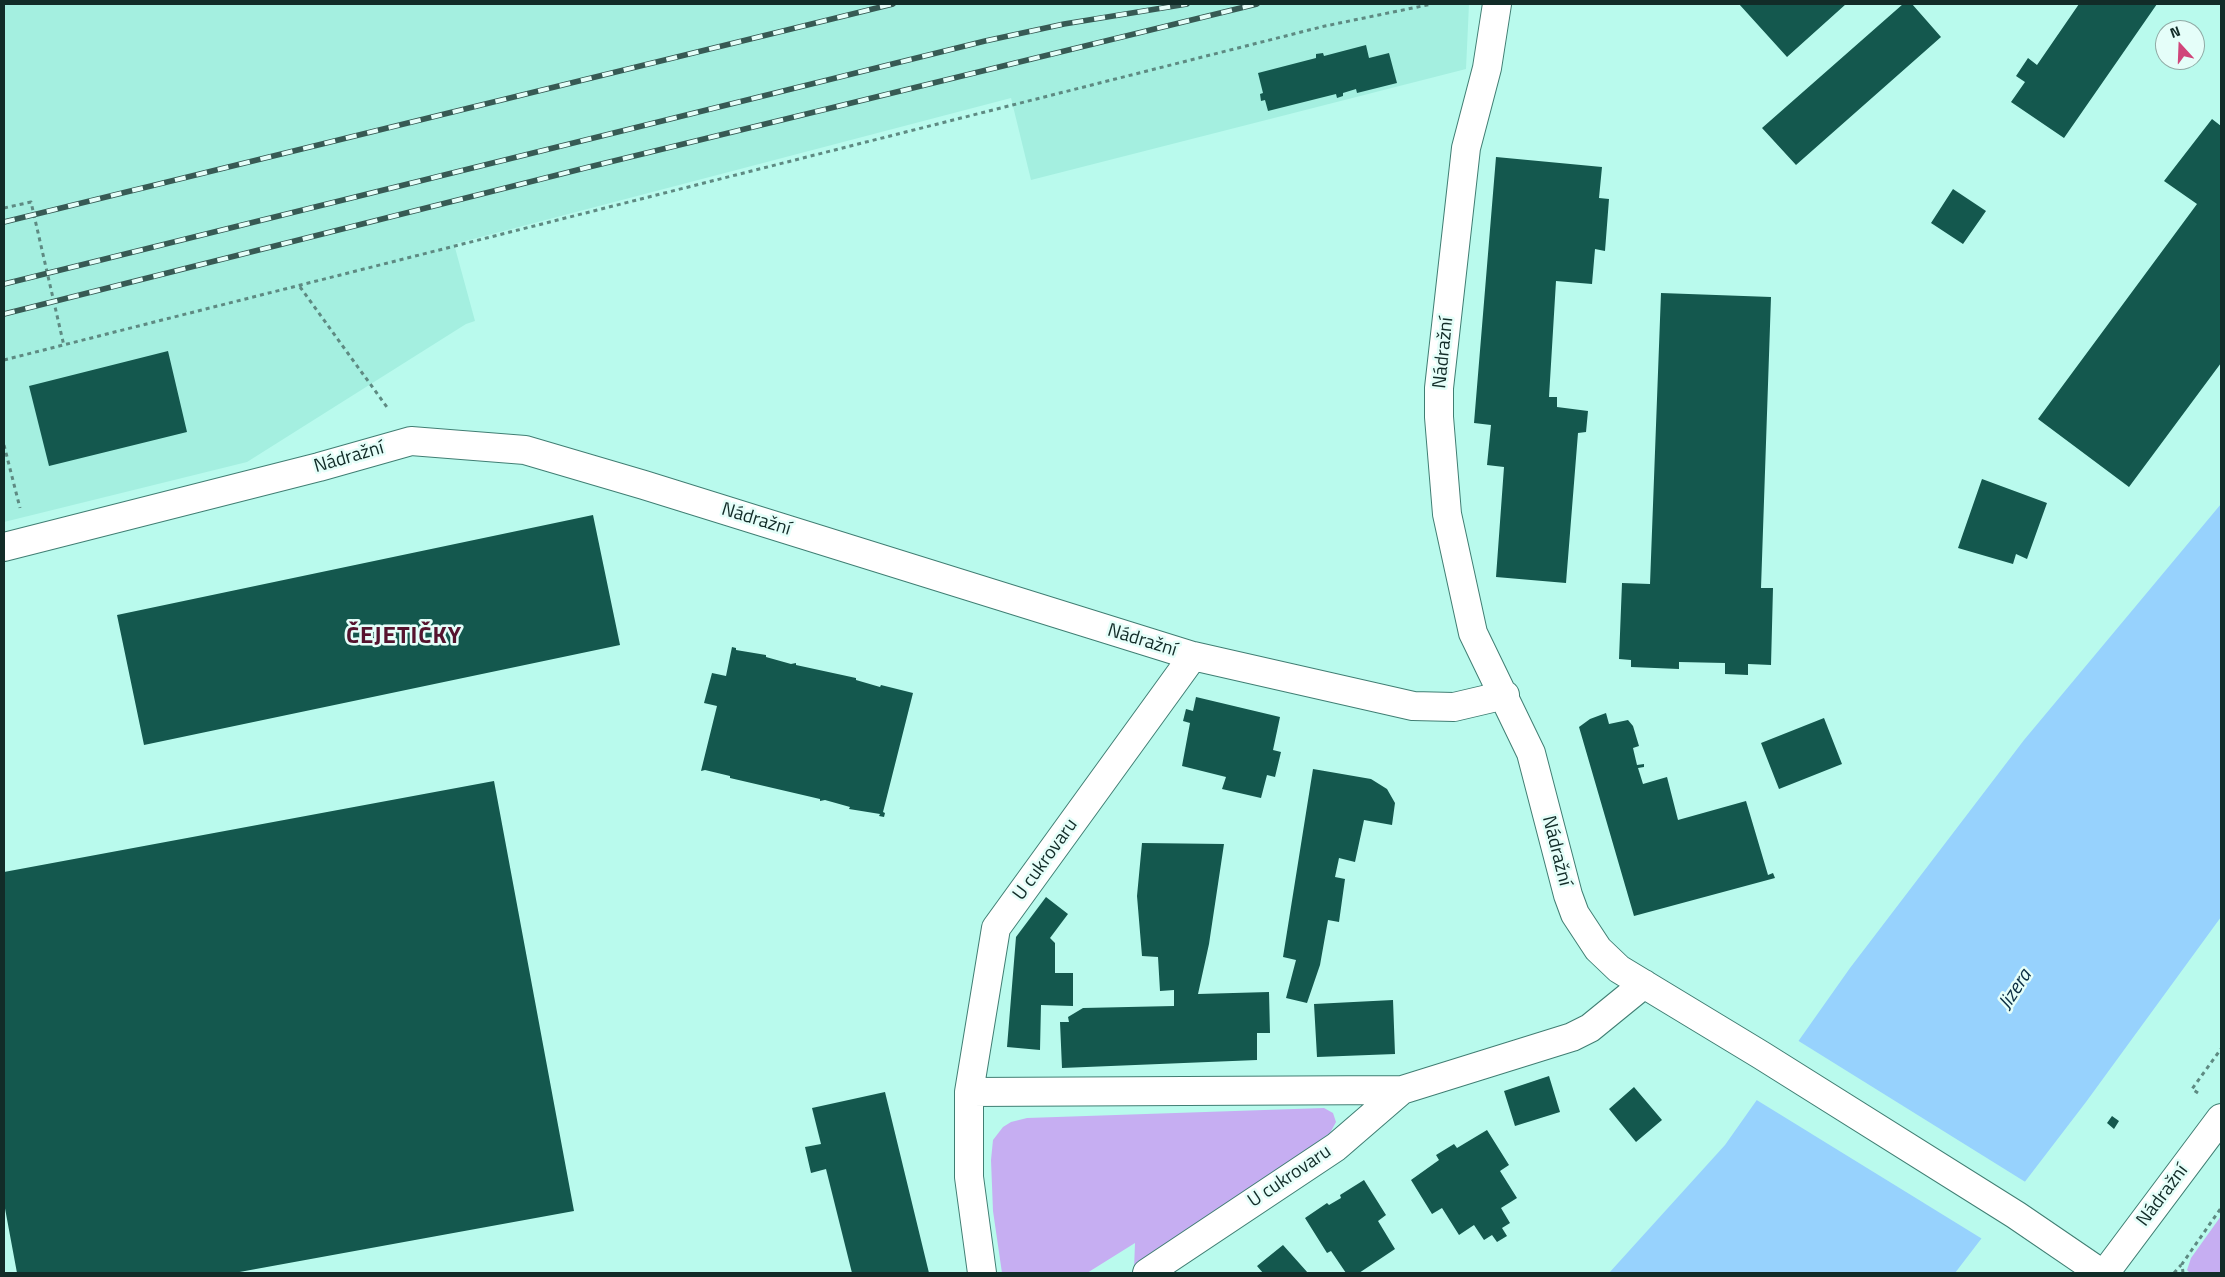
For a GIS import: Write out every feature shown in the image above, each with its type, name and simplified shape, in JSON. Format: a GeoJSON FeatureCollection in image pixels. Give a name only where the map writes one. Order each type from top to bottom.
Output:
{"type":"FeatureCollection","features":[{"type":"Feature","properties":{"kind":"street","name":"Nádražní"},"geometry":{"type":"LineString","coordinates":[[1497,4],[1488,68],[1466,148],[1439,388],[1439,417],[1447,514],[1471,624],[1487,665],[1505,695],[1531,753],[1568,895],[1575,914],[1598,949],[1619,969],[1761,1055],[2016,1215],[2103,1273],[2221,1118]]}},
{"type":"Feature","properties":{"kind":"street","name":"Nádražní"},"geometry":{"type":"LineString","coordinates":[[16,544],[318,467],[411,441],[525,450],[644,485],[1193,656],[1412,706],[1454,706],[1505,695]]}},
{"type":"Feature","properties":{"kind":"street","name":"U cukrovaru"},"geometry":{"type":"LineString","coordinates":[[982,1273],[969,1177],[969,1092],[996,928],[1193,656]]}},
{"type":"Feature","properties":{"kind":"street","name":"U cukrovaru"},"geometry":{"type":"LineString","coordinates":[[969,1092],[1402,1090],[1572,1037],[1590,1028],[1644,984]]}},
{"type":"Feature","properties":{"kind":"street","name":"U cukrovaru"},"geometry":{"type":"LineString","coordinates":[[1147,1273],[1336,1147],[1402,1090]]}},
{"type":"Feature","properties":{"kind":"path"},"geometry":{"type":"LineString","coordinates":[[4,360],[1325,26],[1432,4]]}},
{"type":"Feature","properties":{"kind":"path"},"geometry":{"type":"LineString","coordinates":[[4,208],[31,202],[64,346]]}},
{"type":"Feature","properties":{"kind":"path"},"geometry":{"type":"LineString","coordinates":[[300,286],[411,441]]}},
{"type":"Feature","properties":{"kind":"path"},"geometry":{"type":"LineString","coordinates":[[4,446],[16,544]]}},
{"type":"Feature","properties":{"kind":"path"},"geometry":{"type":"LineString","coordinates":[[2192,1089],[2221,1049]]}},
{"type":"Feature","properties":{"kind":"path"},"geometry":{"type":"LineString","coordinates":[[2174,1273],[2221,1208]]}},
{"type":"Feature","properties":{"kind":"path"},"geometry":{"type":"LineString","coordinates":[[2182,1264],[2183,1273]]}},
{"type":"Feature","properties":{"kind":"shaded area"},"geometry":{"type":"Polygon","coordinates":[[[4,4],[1469,4],[1466,69],[1031,180],[1011,98],[454,244],[475,321],[466,324],[247,462],[4,522],[4,4]]]}},
{"type":"Feature","properties":{"kind":"shaded area"},"geometry":{"type":"Polygon","coordinates":[[[1324,1108],[1333,1113],[1336,1122],[1330,1133],[1134,1270],[1135,1243],[1087,1273],[1002,1273],[993,1211],[991,1160],[993,1140],[1003,1127],[1011,1122],[1027,1118],[1324,1108]]]}},
{"type":"Feature","properties":{"kind":"shaded area"},"geometry":{"type":"Polygon","coordinates":[[[2221,1216],[2221,1273],[2190,1273],[2187,1270],[2191,1258],[2221,1216]]]}},
{"type":"Feature","properties":{"kind":"water","name":"Jizera"},"geometry":{"type":"Polygon","coordinates":[[[2221,504],[2221,917],[2086,1102],[1955,1273],[1609,1273],[1725,1145],[1850,968],[2024,740],[2221,504]]]}},
{"type":"Feature","properties":{"kind":"pier"},"geometry":{"type":"Polygon","coordinates":[[[1797,1040],[2027,1183],[1984,1240],[1755,1099],[1797,1040]]]}},
{"type":"Feature","properties":{"kind":"building"},"geometry":{"type":"Polygon","coordinates":[[[1739,4],[1846,4],[1787,57],[1739,4]]]}},
{"type":"Feature","properties":{"kind":"building"},"geometry":{"type":"Polygon","coordinates":[[[1903,4],[1912,4],[1941,37],[1796,165],[1762,128],[1903,4]]]}},
{"type":"Feature","properties":{"kind":"building"},"geometry":{"type":"Polygon","coordinates":[[[2079,4],[2157,4],[2064,138],[2011,102],[2025,82],[2016,76],[2028,58],[2037,65],[2079,4]]]}},
{"type":"Feature","properties":{"kind":"building"},"geometry":{"type":"Polygon","coordinates":[[[1366,45],[1369,58],[1389,53],[1397,83],[1357,93],[1356,89],[1343,93],[1343,96],[1337,98],[1336,94],[1268,111],[1265,100],[1261,101],[1260,94],[1263,93],[1258,73],[1316,58],[1316,54],[1323,53],[1324,56],[1366,45]]]}},
{"type":"Feature","properties":{"kind":"building"},"geometry":{"type":"Polygon","coordinates":[[[2212,119],[2221,126],[2221,363],[2129,487],[2038,419],[2197,204],[2164,181],[2212,119]]]}},
{"type":"Feature","properties":{"kind":"building"},"geometry":{"type":"Polygon","coordinates":[[[1496,157],[1602,167],[1599,198],[1609,199],[1605,251],[1595,249],[1592,284],[1556,281],[1549,397],[1557,397],[1557,407],[1588,411],[1586,432],[1578,433],[1566,583],[1496,577],[1504,467],[1487,465],[1491,425],[1474,423],[1496,157]]]}},
{"type":"Feature","properties":{"kind":"building"},"geometry":{"type":"Polygon","coordinates":[[[1953,189],[1986,211],[1963,244],[1931,223],[1953,189]]]}},
{"type":"Feature","properties":{"kind":"building"},"geometry":{"type":"Polygon","coordinates":[[[1661,293],[1771,297],[1761,588],[1773,588],[1771,665],[1748,664],[1748,675],[1725,674],[1725,663],[1679,662],[1679,669],[1631,667],[1631,660],[1619,659],[1622,583],[1650,584],[1661,293]]]}},
{"type":"Feature","properties":{"kind":"building"},"geometry":{"type":"Polygon","coordinates":[[[168,351],[187,432],[49,466],[29,386],[168,351]]]}},
{"type":"Feature","properties":{"kind":"building"},"geometry":{"type":"Polygon","coordinates":[[[1982,479],[2047,503],[2027,559],[2016,554],[2013,564],[1958,548],[1982,479]]]}},
{"type":"Feature","properties":{"kind":"building"},"geometry":{"type":"Polygon","coordinates":[[[593,515],[620,645],[144,745],[117,615],[593,515]]]}},
{"type":"Feature","properties":{"kind":"building"},"geometry":{"type":"Polygon","coordinates":[[[732,647],[736,648],[736,650],[766,655],[766,657],[791,664],[796,663],[796,665],[856,678],[856,680],[880,687],[881,685],[913,693],[883,812],[885,813],[884,817],[879,816],[880,814],[849,809],[850,807],[825,800],[820,801],[820,799],[730,778],[730,776],[705,770],[701,771],[717,706],[704,703],[712,673],[726,676],[732,647]]]}},
{"type":"Feature","properties":{"kind":"building"},"geometry":{"type":"Polygon","coordinates":[[[1196,697],[1280,717],[1273,750],[1281,752],[1275,777],[1267,775],[1261,798],[1222,789],[1226,777],[1182,766],[1190,723],[1183,721],[1186,709],[1193,711],[1196,697]]]}},
{"type":"Feature","properties":{"kind":"building"},"geometry":{"type":"Polygon","coordinates":[[[1606,713],[1609,724],[1628,720],[1633,726],[1639,746],[1633,748],[1637,765],[1644,764],[1644,767],[1638,768],[1643,784],[1667,777],[1678,820],[1746,801],[1768,875],[1773,873],[1775,878],[1634,916],[1579,727],[1590,719],[1606,713]]]}},
{"type":"Feature","properties":{"kind":"building"},"geometry":{"type":"Polygon","coordinates":[[[1824,718],[1842,764],[1779,789],[1761,743],[1824,718]]]}},
{"type":"Feature","properties":{"kind":"building"},"geometry":{"type":"Polygon","coordinates":[[[1313,769],[1371,779],[1387,789],[1395,803],[1392,825],[1364,820],[1355,862],[1339,858],[1335,877],[1345,879],[1339,922],[1328,920],[1320,965],[1307,1003],[1286,998],[1296,960],[1283,957],[1313,769]]]}},
{"type":"Feature","properties":{"kind":"building"},"geometry":{"type":"Polygon","coordinates":[[[494,781],[574,1211],[234,1273],[17,1273],[4,1203],[4,872],[494,781]]]}},
{"type":"Feature","properties":{"kind":"building"},"geometry":{"type":"Polygon","coordinates":[[[1142,843],[1224,844],[1209,944],[1198,994],[1269,992],[1270,1033],[1257,1033],[1257,1060],[1062,1068],[1060,1022],[1069,1022],[1068,1017],[1083,1008],[1174,1006],[1174,990],[1160,991],[1158,957],[1142,956],[1137,896],[1142,843]]]}},
{"type":"Feature","properties":{"kind":"building"},"geometry":{"type":"Polygon","coordinates":[[[1046,897],[1068,914],[1050,938],[1055,943],[1055,973],[1073,973],[1073,1006],[1041,1005],[1040,1050],[1007,1047],[1016,937],[1046,897]]]}},
{"type":"Feature","properties":{"kind":"building"},"geometry":{"type":"Polygon","coordinates":[[[1393,1000],[1395,1054],[1317,1057],[1314,1004],[1393,1000]]]}},
{"type":"Feature","properties":{"kind":"building"},"geometry":{"type":"Polygon","coordinates":[[[1549,1076],[1560,1112],[1515,1126],[1504,1091],[1549,1076]]]}},
{"type":"Feature","properties":{"kind":"building"},"geometry":{"type":"Polygon","coordinates":[[[1634,1087],[1662,1120],[1636,1142],[1609,1109],[1634,1087]]]}},
{"type":"Feature","properties":{"kind":"building"},"geometry":{"type":"Polygon","coordinates":[[[885,1092],[929,1273],[852,1273],[826,1169],[811,1173],[805,1147],[821,1144],[812,1108],[885,1092]]]}},
{"type":"Feature","properties":{"kind":"building"},"geometry":{"type":"Polygon","coordinates":[[[2112,1116],[2119,1121],[2114,1129],[2107,1123],[2112,1116]]]}},
{"type":"Feature","properties":{"kind":"building"},"geometry":{"type":"Polygon","coordinates":[[[1487,1130],[1509,1165],[1500,1171],[1517,1198],[1501,1208],[1510,1223],[1502,1228],[1507,1236],[1497,1242],[1492,1235],[1484,1240],[1474,1225],[1459,1235],[1442,1208],[1432,1214],[1411,1180],[1439,1160],[1436,1155],[1454,1144],[1457,1148],[1487,1130]]]}},
{"type":"Feature","properties":{"kind":"building"},"geometry":{"type":"Polygon","coordinates":[[[1364,1180],[1386,1215],[1378,1221],[1395,1249],[1359,1273],[1346,1273],[1331,1251],[1327,1253],[1305,1218],[1327,1203],[1329,1205],[1341,1198],[1340,1195],[1364,1180]]]}},
{"type":"Feature","properties":{"kind":"building"},"geometry":{"type":"Polygon","coordinates":[[[1283,1245],[1308,1273],[1263,1273],[1257,1266],[1283,1245]]]}},
{"type":"Feature","properties":{"kind":"railway"},"geometry":{"type":"LineString","coordinates":[[4,222],[893,4]]}},
{"type":"Feature","properties":{"kind":"railway"},"geometry":{"type":"LineString","coordinates":[[4,284],[985,41],[1064,24],[1187,4]]}},
{"type":"Feature","properties":{"kind":"railway"},"geometry":{"type":"LineString","coordinates":[[4,314],[589,167],[1257,4]]}},
{"type":"Feature","properties":{"kind":"district","name":"ČEJETIČKY"},"geometry":{"type":"Point","coordinates":[404,637]}}]}
